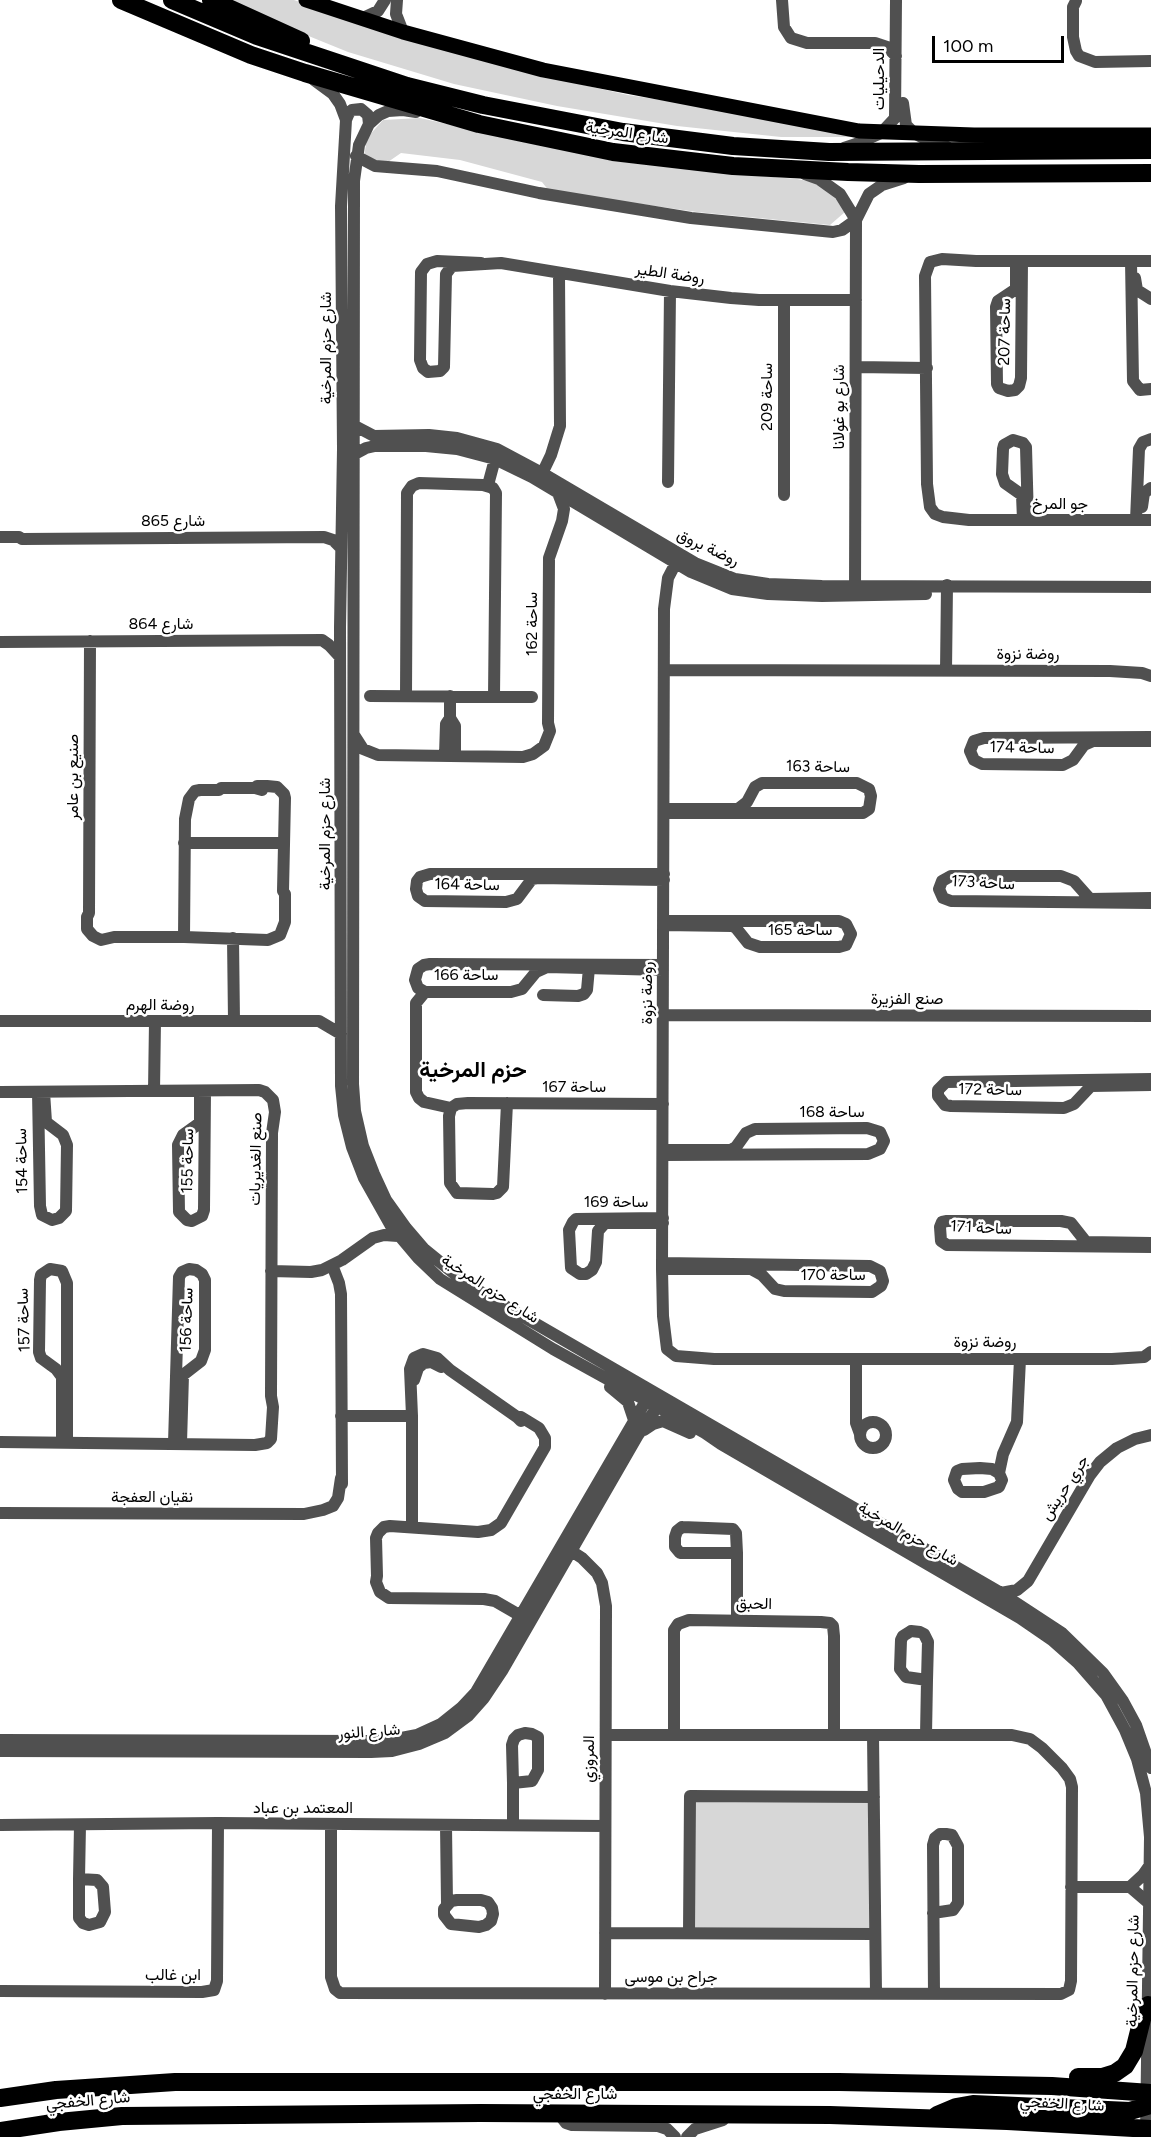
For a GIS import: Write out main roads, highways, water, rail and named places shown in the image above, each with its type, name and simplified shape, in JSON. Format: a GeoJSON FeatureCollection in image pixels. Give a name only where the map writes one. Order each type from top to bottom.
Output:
{"type":"FeatureCollection","features":[{"type":"Feature","properties":{"kind":"highway","name":"شارع المرخية"},"geometry":{"type":"LineString","coordinates":[[121,0],[251,55],[306,73],[479,124],[570,144],[635,155],[733,166],[919,174],[1151,173]]}},
{"type":"Feature","properties":{"kind":"highway","name":"شارع المرخية"},"geometry":{"type":"LineString","coordinates":[[172,0],[257,36],[407,86],[567,123],[724,144],[830,152],[1151,150]]}},
{"type":"Feature","properties":{"kind":"highway"},"geometry":{"type":"LineString","coordinates":[[211,0],[299,39],[313,48],[321,58]]}},
{"type":"Feature","properties":{"kind":"highway"},"geometry":{"type":"LineString","coordinates":[[1052,2086],[1066,2079],[1108,2075],[1125,2066],[1134,2051],[1148,2005]]}},
{"type":"Feature","properties":{"kind":"highway","name":"شارع الخفجي"},"geometry":{"type":"LineString","coordinates":[[0,2098],[56,2090],[175,2082],[678,2081],[1052,2086],[1149,2114]]}},
{"type":"Feature","properties":{"kind":"highway"},"geometry":{"type":"LineString","coordinates":[[933,2118],[948,2109],[973,2104],[1130,2111],[1149,2114]]}},
{"type":"Feature","properties":{"kind":"highway","name":"شارع الخفجي"},"geometry":{"type":"LineString","coordinates":[[0,2131],[122,2116],[747,2114],[933,2118],[1076,2125],[1149,2114]]}},
{"type":"Feature","properties":{"kind":"highway"},"geometry":{"type":"LineString","coordinates":[[1076,2125],[1085,2131],[1106,2137]]}},
{"type":"Feature","properties":{"kind":"main road"},"geometry":{"type":"LineString","coordinates":[[306,0],[403,32],[543,70],[859,131],[1151,135]]}},
{"type":"Feature","properties":{"kind":"district","name":"حزم المرخية"},"geometry":{"type":"Point","coordinates":[473,1071]}}]}
